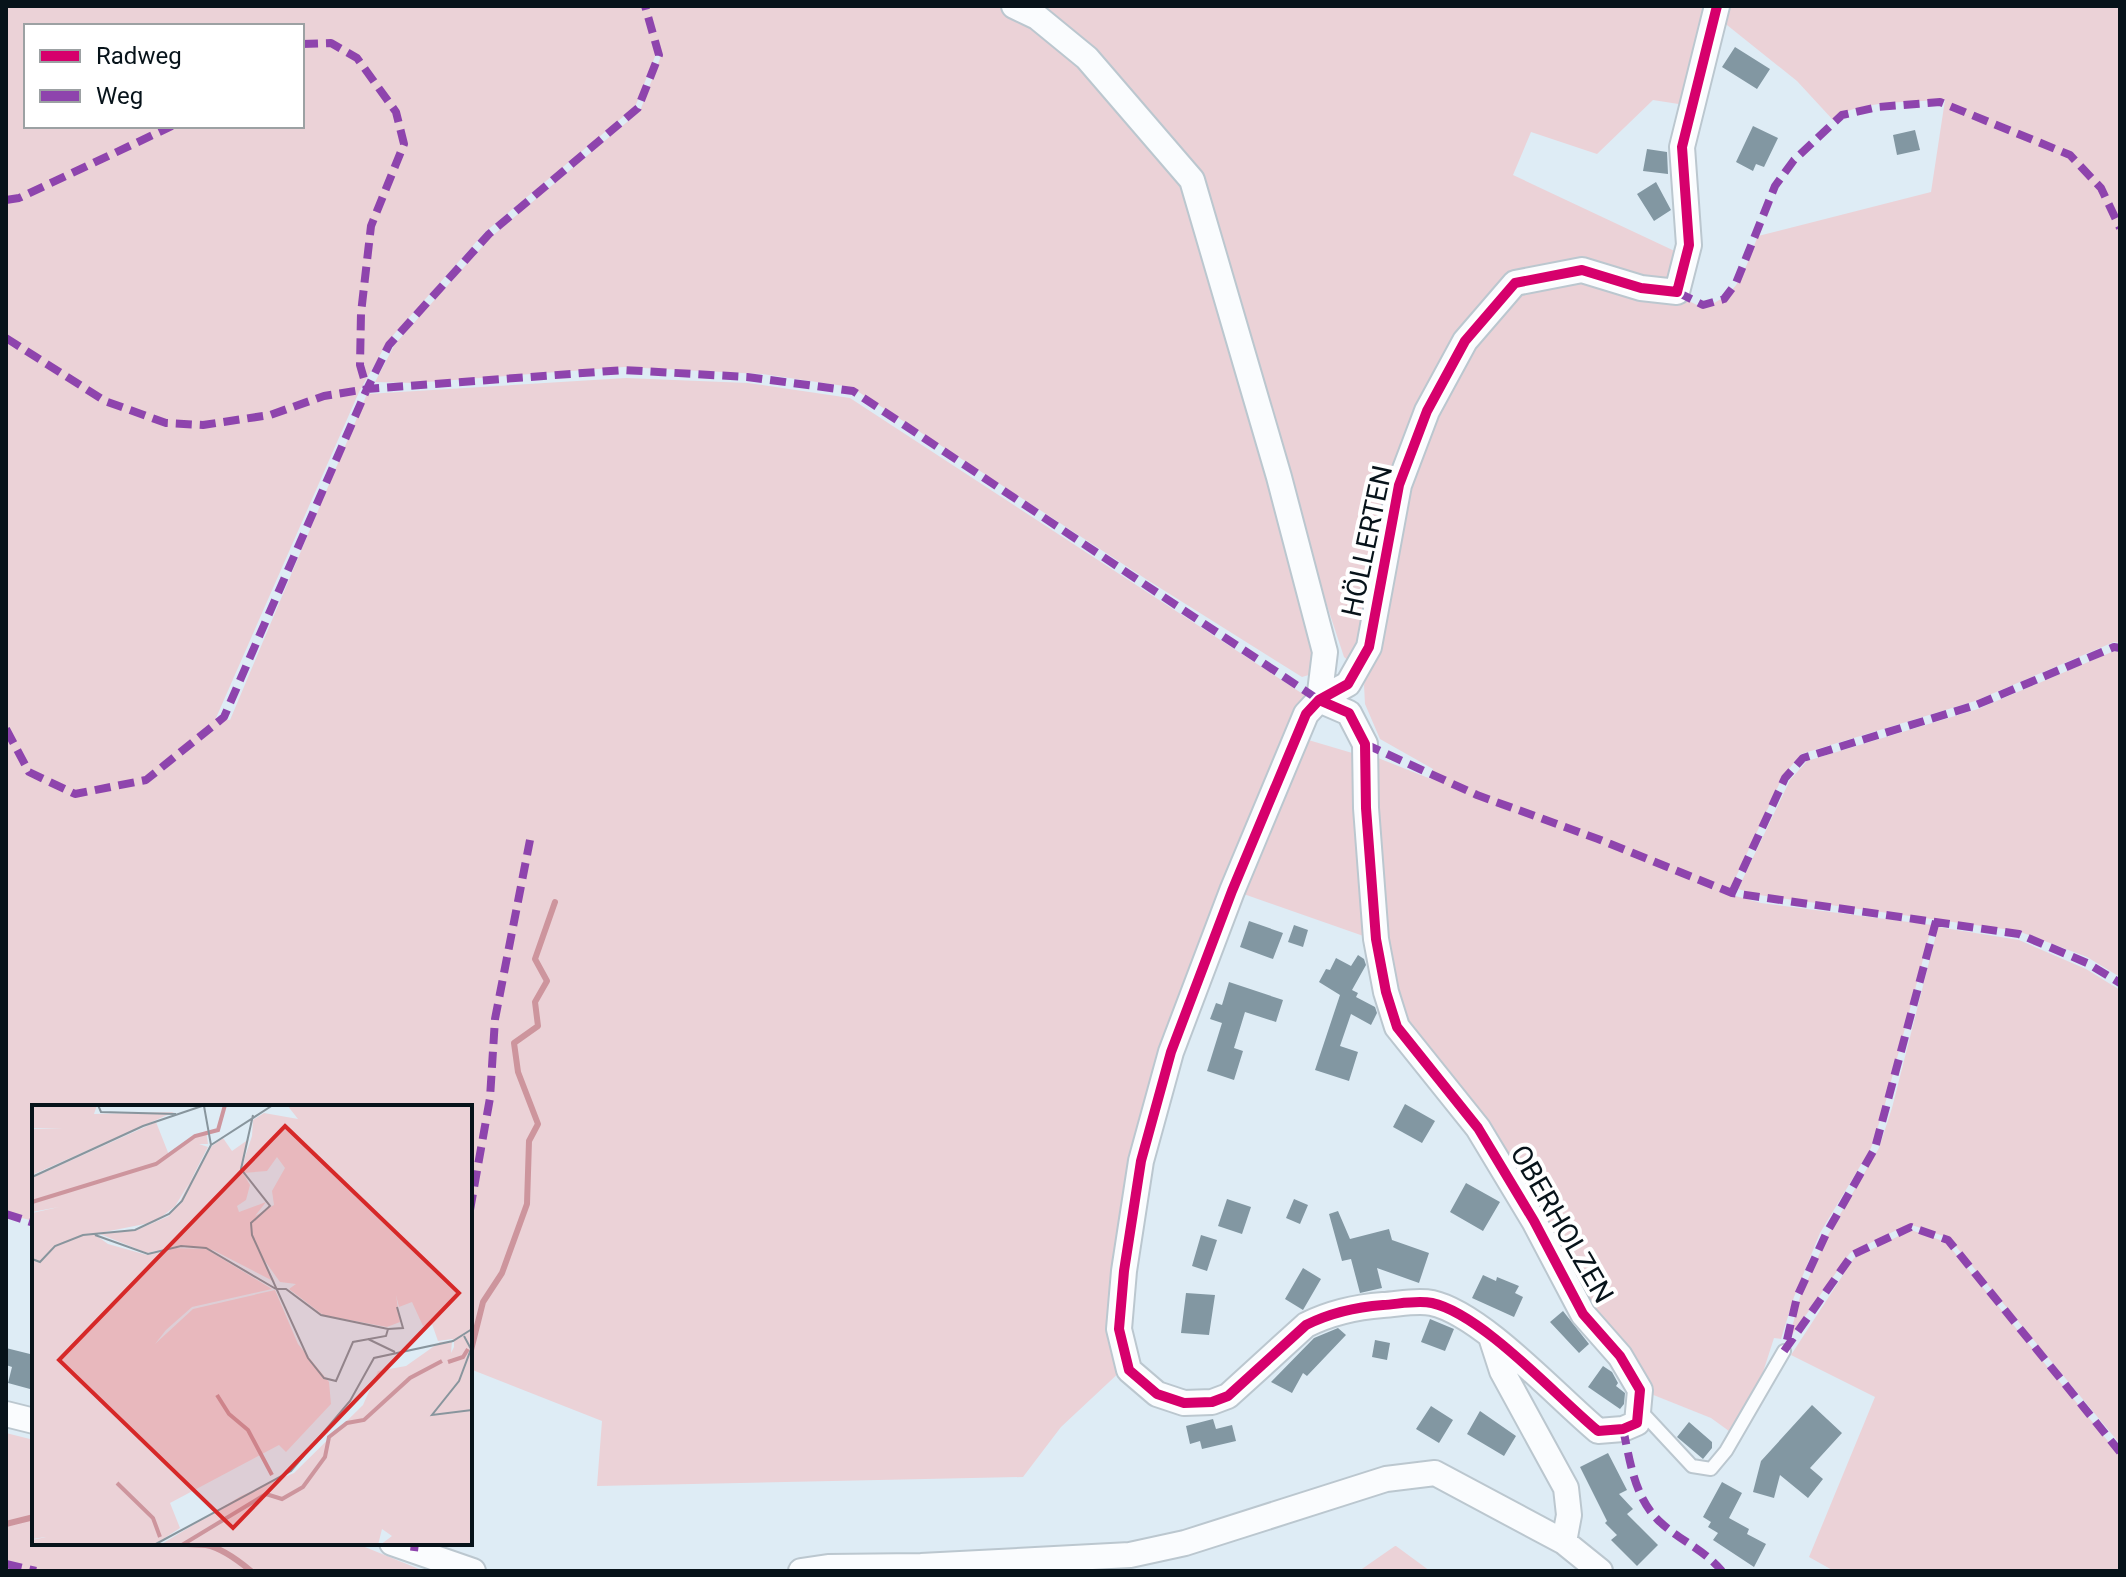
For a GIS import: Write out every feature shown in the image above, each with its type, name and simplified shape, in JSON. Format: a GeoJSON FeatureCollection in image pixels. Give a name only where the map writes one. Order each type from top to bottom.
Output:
{"type":"FeatureCollection","features":[{"type":"Feature","properties":{"kind":"street"},"geometry":{"type":"LineString","coordinates":[[1014,6],[1037,17],[1087,58],[1192,180],[1279,477],[1325,652],[1319,700],[1306,714],[1232,891],[1171,1052],[1141,1161],[1124,1271],[1119,1329],[1129,1370],[1157,1394],[1184,1403],[1212,1402],[1228,1396],[1306,1325],[1336,1312],[1376,1305],[1433,1303],[1460,1314],[1491,1337],[1598,1431],[1623,1429],[1637,1423],[1639,1409]]}},
{"type":"Feature","properties":{"kind":"street","name":"HÖLLERTEN"},"geometry":{"type":"LineString","coordinates":[[1319,700],[1348,684],[1369,647],[1399,485],[1427,411],[1465,341],[1515,283],[1582,270],[1641,288],[1677,292],[1689,245],[1682,147],[1717,6]]}},
{"type":"Feature","properties":{"kind":"street","name":"OBERHOLZEN"},"geometry":{"type":"LineString","coordinates":[[1319,700],[1349,713],[1365,744],[1366,808],[1376,939],[1386,992],[1397,1027],[1478,1128],[1534,1221],[1583,1314],[1620,1356],[1640,1390],[1639,1409]]}},
{"type":"Feature","properties":{"kind":"street"},"geometry":{"type":"LineString","coordinates":[[1491,1337],[1502,1371],[1566,1488],[1569,1515],[1564,1542]]}},
{"type":"Feature","properties":{"kind":"street"},"geometry":{"type":"LineString","coordinates":[[6,1414],[32,1420]]}},
{"type":"Feature","properties":{"kind":"street"},"geometry":{"type":"LineString","coordinates":[[801,1571],[828,1567],[921,1566],[1130,1555],[1185,1543],[1386,1479],[1435,1473],[1564,1542],[1600,1571]]}},
{"type":"Feature","properties":{"kind":"street"},"geometry":{"type":"LineString","coordinates":[[398,1545],[473,1571]]}},
{"type":"Feature","properties":{"kind":"lane","name":"OBERHOLZEN"},"geometry":{"type":"LineString","coordinates":[[1639,1409],[1692,1466],[1711,1469],[1726,1451],[1784,1351]]}},
{"type":"Feature","properties":{"kind":"shaded area"},"geometry":{"type":"Polygon","coordinates":[[[6,6],[1002,6],[1036,21],[1083,65],[1189,187],[1319,650],[1312,674],[1302,677],[851,387],[762,374],[624,367],[414,383],[375,382],[395,344],[491,237],[640,111],[661,56],[658,49],[635,107],[485,232],[388,341],[359,392],[216,718],[230,720],[367,394],[626,378],[748,383],[850,398],[1309,698],[1161,1052],[1123,1369],[1061,1427],[1023,1477],[597,1486],[602,1421],[472,1370],[472,1105],[32,1105],[32,1220],[6,1214],[6,6]]]}},
{"type":"Feature","properties":{"kind":"shaded area"},"geometry":{"type":"Polygon","coordinates":[[[1035,6],[1712,6],[1685,105],[1653,100],[1597,154],[1531,132],[1513,175],[1681,254],[1672,275],[1663,281],[1512,280],[1434,382],[1365,636],[1350,662],[1344,657],[1314,566],[1214,222],[1035,6]]]}},
{"type":"Feature","properties":{"kind":"shaded area"},"geometry":{"type":"Polygon","coordinates":[[[1720,6],[2120,6],[2120,643],[2114,642],[1975,701],[1801,754],[1783,776],[1728,894],[1761,903],[1932,925],[1871,1148],[1820,1233],[1781,1339],[1774,1338],[1756,1394],[1729,1431],[1711,1418],[1646,1392],[1408,1034],[1387,973],[1374,766],[1378,758],[1431,779],[1433,769],[1380,739],[1365,704],[1364,685],[1376,647],[1392,538],[1430,412],[1517,286],[1581,271],[1677,295],[1703,308],[1734,288],[1758,236],[1931,192],[1945,100],[1869,105],[1842,113],[1833,120],[1797,81],[1717,17],[1720,6]]]}},
{"type":"Feature","properties":{"kind":"shaded area"},"geometry":{"type":"Polygon","coordinates":[[[2114,651],[2120,652],[2120,977],[2087,957],[2018,931],[1759,895],[1738,889],[1790,780],[1807,761],[1978,709],[2114,651]]]}},
{"type":"Feature","properties":{"kind":"shaded area"},"geometry":{"type":"Polygon","coordinates":[[[1305,739],[1359,755],[1372,939],[1238,892],[1305,739]]]}},
{"type":"Feature","properties":{"kind":"shaded area"},"geometry":{"type":"Polygon","coordinates":[[[1938,927],[2019,940],[2086,969],[2120,990],[2120,1444],[1949,1238],[1909,1224],[1850,1253],[1789,1339],[1800,1297],[1828,1235],[1879,1148],[1938,927]]]}},
{"type":"Feature","properties":{"kind":"shaded area"},"geometry":{"type":"Polygon","coordinates":[[[1911,1230],[1946,1242],[2120,1456],[2120,1571],[1834,1571],[1809,1557],[1875,1397],[1791,1355],[1854,1258],[1911,1230]]]}},
{"type":"Feature","properties":{"kind":"shaded area"},"geometry":{"type":"Polygon","coordinates":[[[6,1433],[32,1440],[32,1545],[360,1545],[424,1571],[6,1571],[6,1433]]]}},
{"type":"Feature","properties":{"kind":"shaded area"},"geometry":{"type":"Polygon","coordinates":[[[1395,1546],[1430,1571],[1359,1571],[1395,1546]]]}},
{"type":"Feature","properties":{"kind":"building"},"geometry":{"type":"Polygon","coordinates":[[[1735,47],[1770,69],[1757,89],[1722,67],[1735,47]]]}},
{"type":"Feature","properties":{"kind":"building"},"geometry":{"type":"Polygon","coordinates":[[[1753,126],[1778,138],[1764,167],[1756,164],[1753,171],[1736,162],[1753,126]]]}},
{"type":"Feature","properties":{"kind":"building"},"geometry":{"type":"Polygon","coordinates":[[[1915,130],[1920,150],[1897,155],[1893,135],[1915,130]]]}},
{"type":"Feature","properties":{"kind":"building"},"geometry":{"type":"Polygon","coordinates":[[[1647,149],[1667,152],[1668,174],[1643,171],[1647,149]]]}},
{"type":"Feature","properties":{"kind":"building"},"geometry":{"type":"Polygon","coordinates":[[[1656,182],[1671,210],[1654,221],[1637,194],[1656,182]]]}},
{"type":"Feature","properties":{"kind":"building"},"geometry":{"type":"Polygon","coordinates":[[[1249,921],[1283,933],[1273,959],[1240,947],[1249,921]]]}},
{"type":"Feature","properties":{"kind":"building"},"geometry":{"type":"Polygon","coordinates":[[[1294,925],[1308,930],[1303,947],[1288,942],[1294,925]]]}},
{"type":"Feature","properties":{"kind":"building"},"geometry":{"type":"Polygon","coordinates":[[[1358,955],[1366,965],[1352,990],[1358,993],[1356,997],[1375,1007],[1377,1013],[1371,1025],[1351,1014],[1340,1046],[1358,1052],[1349,1081],[1315,1070],[1340,995],[1319,982],[1336,958],[1351,966],[1358,955]]]}},
{"type":"Feature","properties":{"kind":"building"},"geometry":{"type":"Polygon","coordinates":[[[1229,982],[1283,1000],[1276,1022],[1245,1012],[1234,1048],[1243,1051],[1234,1080],[1207,1071],[1222,1023],[1210,1019],[1216,1003],[1222,1005],[1229,982]]]}},
{"type":"Feature","properties":{"kind":"building"},"geometry":{"type":"Polygon","coordinates":[[[1405,1104],[1435,1121],[1422,1143],[1393,1127],[1405,1104]]]}},
{"type":"Feature","properties":{"kind":"building"},"geometry":{"type":"Polygon","coordinates":[[[1466,1183],[1500,1202],[1483,1231],[1450,1212],[1466,1183]]]}},
{"type":"Feature","properties":{"kind":"building"},"geometry":{"type":"Polygon","coordinates":[[[1227,1199],[1251,1207],[1242,1234],[1218,1226],[1227,1199]]]}},
{"type":"Feature","properties":{"kind":"building"},"geometry":{"type":"Polygon","coordinates":[[[1294,1199],[1308,1205],[1300,1224],[1286,1218],[1294,1199]]]}},
{"type":"Feature","properties":{"kind":"building"},"geometry":{"type":"Polygon","coordinates":[[[1338,1211],[1350,1239],[1389,1229],[1392,1240],[1429,1253],[1419,1283],[1377,1268],[1382,1288],[1360,1293],[1351,1259],[1342,1261],[1329,1214],[1338,1211]]]}},
{"type":"Feature","properties":{"kind":"building"},"geometry":{"type":"Polygon","coordinates":[[[1201,1235],[1217,1240],[1207,1271],[1192,1266],[1201,1235]]]}},
{"type":"Feature","properties":{"kind":"building"},"geometry":{"type":"Polygon","coordinates":[[[1303,1268],[1321,1279],[1303,1310],[1285,1299],[1303,1268]]]}},
{"type":"Feature","properties":{"kind":"building"},"geometry":{"type":"Polygon","coordinates":[[[1483,1275],[1519,1286],[1515,1293],[1523,1297],[1514,1317],[1472,1298],[1483,1275]]]}},
{"type":"Feature","properties":{"kind":"building"},"geometry":{"type":"Polygon","coordinates":[[[1186,1293],[1215,1295],[1209,1335],[1181,1333],[1186,1293]]]}},
{"type":"Feature","properties":{"kind":"building"},"geometry":{"type":"Polygon","coordinates":[[[1563,1311],[1589,1344],[1579,1353],[1550,1322],[1563,1311]]]}},
{"type":"Feature","properties":{"kind":"building"},"geometry":{"type":"Polygon","coordinates":[[[1430,1319],[1454,1329],[1445,1351],[1421,1342],[1430,1319]]]}},
{"type":"Feature","properties":{"kind":"building"},"geometry":{"type":"Polygon","coordinates":[[[1338,1328],[1346,1335],[1307,1376],[1303,1373],[1292,1393],[1271,1382],[1314,1338],[1338,1328]]]}},
{"type":"Feature","properties":{"kind":"building"},"geometry":{"type":"Polygon","coordinates":[[[1375,1340],[1390,1343],[1387,1360],[1372,1357],[1375,1340]]]}},
{"type":"Feature","properties":{"kind":"building"},"geometry":{"type":"Polygon","coordinates":[[[6,1348],[32,1354],[30,1389],[8,1383],[12,1367],[6,1365],[6,1348]]]}},
{"type":"Feature","properties":{"kind":"building"},"geometry":{"type":"Polygon","coordinates":[[[1603,1366],[1612,1372],[1618,1383],[1616,1386],[1625,1393],[1620,1409],[1588,1387],[1603,1366]]]}},
{"type":"Feature","properties":{"kind":"building"},"geometry":{"type":"Polygon","coordinates":[[[1812,1405],[1842,1433],[1810,1468],[1823,1479],[1808,1498],[1780,1475],[1774,1498],[1753,1492],[1761,1461],[1812,1405]]]}},
{"type":"Feature","properties":{"kind":"building"},"geometry":{"type":"Polygon","coordinates":[[[1431,1406],[1453,1420],[1439,1443],[1416,1429],[1431,1406]]]}},
{"type":"Feature","properties":{"kind":"building"},"geometry":{"type":"Polygon","coordinates":[[[1480,1411],[1516,1436],[1504,1456],[1467,1434],[1480,1411]]]}},
{"type":"Feature","properties":{"kind":"building"},"geometry":{"type":"Polygon","coordinates":[[[1213,1419],[1216,1429],[1232,1425],[1236,1441],[1202,1449],[1200,1441],[1190,1444],[1186,1426],[1213,1419]]]}},
{"type":"Feature","properties":{"kind":"building"},"geometry":{"type":"Polygon","coordinates":[[[1689,1422],[1712,1442],[1712,1448],[1703,1459],[1677,1437],[1689,1422]]]}},
{"type":"Feature","properties":{"kind":"building"},"geometry":{"type":"Polygon","coordinates":[[[1608,1453],[1627,1490],[1619,1494],[1633,1509],[1627,1514],[1658,1545],[1637,1566],[1611,1540],[1617,1535],[1605,1523],[1607,1521],[1580,1467],[1608,1453]]]}},
{"type":"Feature","properties":{"kind":"building"},"geometry":{"type":"Polygon","coordinates":[[[1722,1482],[1742,1493],[1729,1518],[1749,1529],[1747,1534],[1766,1544],[1754,1567],[1713,1540],[1718,1533],[1708,1527],[1711,1522],[1703,1517],[1722,1482]]]}},
{"type":"Feature","properties":{"kind":"waterway"},"geometry":{"type":"LineString","coordinates":[[472,1346],[483,1302],[502,1273],[527,1204],[529,1141],[538,1124],[518,1072],[514,1043],[538,1026],[535,1002],[547,981],[535,959],[555,902]]}},
{"type":"Feature","properties":{"kind":"waterway"},"geometry":{"type":"LineString","coordinates":[[6,1524],[32,1518]]}},
{"type":"Feature","properties":{"kind":"waterway"},"geometry":{"type":"LineString","coordinates":[[206,1545],[236,1559],[251,1571]]}},
{"type":"Feature","properties":{"kind":"marked path"},"geometry":{"type":"LineString","coordinates":[[6,729],[29,772],[75,794],[146,780],[224,717],[389,345],[489,234],[638,108],[659,55],[645,6]]}},
{"type":"Feature","properties":{"kind":"marked path"},"geometry":{"type":"LineString","coordinates":[[304,44],[331,43],[357,58],[396,112],[404,144],[371,226],[361,313],[360,365],[367,389]]}},
{"type":"Feature","properties":{"kind":"marked path"},"geometry":{"type":"LineString","coordinates":[[1677,292],[1703,305],[1724,299],[1736,283],[1775,186],[1794,160],[1842,115],[1878,107],[1940,102],[2070,155],[2101,188],[2120,228]]}},
{"type":"Feature","properties":{"kind":"marked path"},"geometry":{"type":"LineString","coordinates":[[6,200],[19,198],[168,128]]}},
{"type":"Feature","properties":{"kind":"marked path"},"geometry":{"type":"LineString","coordinates":[[6,338],[105,401],[166,423],[203,425],[270,415],[324,396],[367,389],[624,370],[747,377],[853,391],[1319,700]]}},
{"type":"Feature","properties":{"kind":"marked path"},"geometry":{"type":"LineString","coordinates":[[1732,893],[1785,778],[1803,758],[1976,705],[2114,647],[2120,648]]}},
{"type":"Feature","properties":{"kind":"marked path"},"geometry":{"type":"LineString","coordinates":[[1365,744],[1477,795],[1732,893],[2019,934],[2087,963],[2120,983]]}},
{"type":"Feature","properties":{"kind":"marked path"},"geometry":{"type":"LineString","coordinates":[[472,1199],[490,1098],[495,1019],[530,840]]}},
{"type":"Feature","properties":{"kind":"marked path"},"geometry":{"type":"LineString","coordinates":[[1787,1340],[1797,1297],[1826,1234],[1875,1148],[1936,921]]}},
{"type":"Feature","properties":{"kind":"marked path"},"geometry":{"type":"LineString","coordinates":[[6,1214],[32,1222]]}},
{"type":"Feature","properties":{"kind":"marked path"},"geometry":{"type":"LineString","coordinates":[[1784,1351],[1852,1255],[1911,1227],[1948,1240],[2120,1452]]}},
{"type":"Feature","properties":{"kind":"marked path"},"geometry":{"type":"LineString","coordinates":[[1623,1429],[1634,1478],[1644,1501],[1659,1521],[1707,1556],[1722,1571]]}},
{"type":"Feature","properties":{"kind":"marked path"},"geometry":{"type":"LineString","coordinates":[[414,1551],[415,1545]]}},
{"type":"Feature","properties":{"kind":"marked path"},"geometry":{"type":"LineString","coordinates":[[6,1564],[36,1571]]}},
{"type":"Feature","properties":{"kind":"cycle path"},"geometry":{"type":"LineString","coordinates":[[1319,700],[1349,713],[1365,744],[1366,808],[1376,939],[1386,992],[1397,1027],[1478,1128],[1534,1221],[1583,1314],[1620,1356],[1640,1390],[1637,1423],[1623,1429],[1598,1431],[1496,1339],[1452,1310],[1432,1303],[1363,1307],[1306,1325],[1228,1396],[1212,1402],[1184,1403],[1157,1394],[1129,1370],[1119,1329],[1124,1271],[1141,1161],[1171,1052],[1232,891],[1306,714],[1319,700],[1348,684],[1369,647],[1399,485],[1427,411],[1465,341],[1515,283],[1582,270],[1641,288],[1677,292],[1689,245],[1682,147],[1717,6]]}}]}
